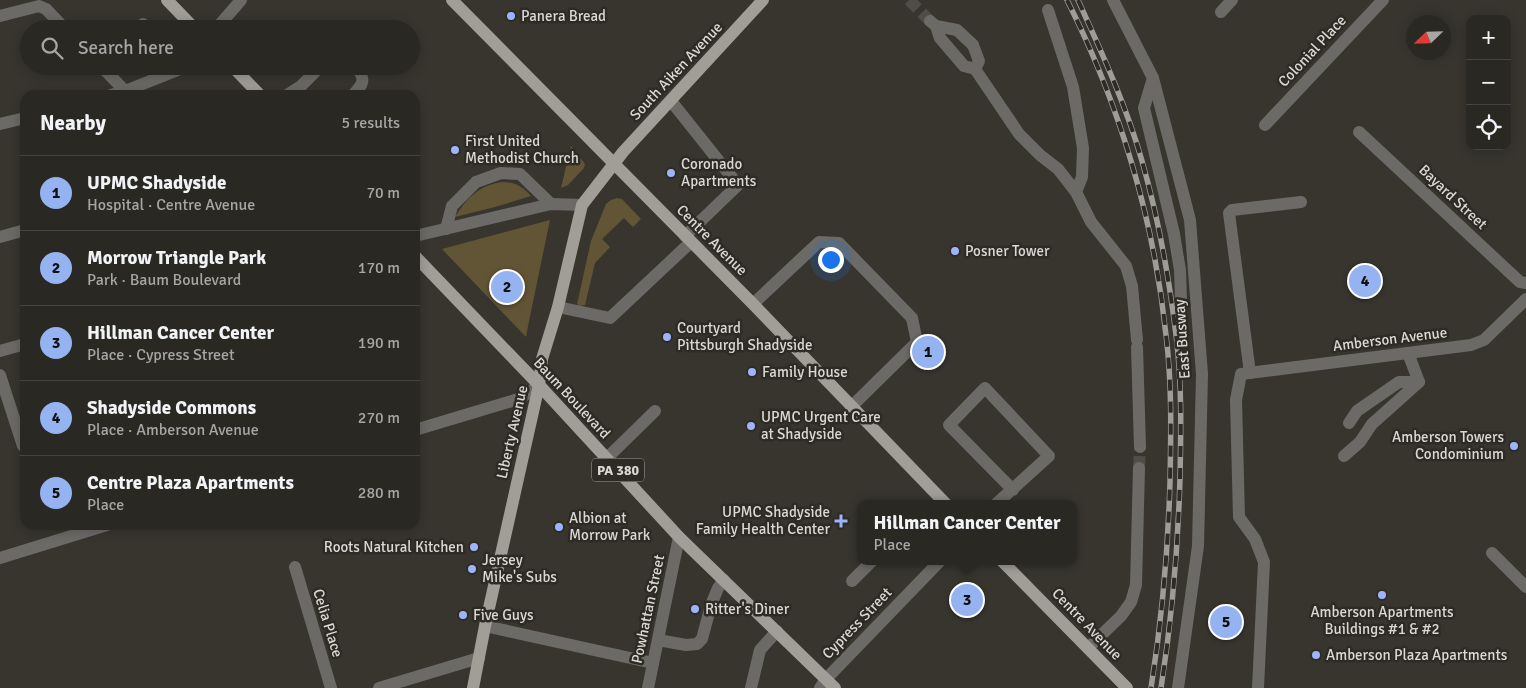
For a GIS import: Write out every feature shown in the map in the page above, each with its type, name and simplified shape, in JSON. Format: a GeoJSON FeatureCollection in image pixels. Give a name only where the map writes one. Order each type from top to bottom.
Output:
{"type":"FeatureCollection","features":[{"type":"Feature","properties":{"kind":"main road"},"geometry":{"type":"LineString","coordinates":[[167,0],[186,20]]}},
{"type":"Feature","properties":{"kind":"main road","name":"Centre Avenue"},"geometry":{"type":"LineString","coordinates":[[452,0],[753,304],[942,500]]}},
{"type":"Feature","properties":{"kind":"main road","name":"South Aiken Avenue"},"geometry":{"type":"LineString","coordinates":[[614,164],[763,0]]}},
{"type":"Feature","properties":{"kind":"main road"},"geometry":{"type":"LineString","coordinates":[[241,75],[255,90]]}},
{"type":"Feature","properties":{"kind":"main road","name":"Liberty Avenue"},"geometry":{"type":"LineString","coordinates":[[473,688],[539,385],[542,359],[558,307],[582,205],[614,164]]}},
{"type":"Feature","properties":{"kind":"main road","name":"Baum Boulevard"},"geometry":{"type":"LineString","coordinates":[[420,261],[539,385],[679,537],[777,631],[827,685]]}},
{"type":"Feature","properties":{"kind":"main road","name":"Centre Avenue"},"geometry":{"type":"LineString","coordinates":[[1006,565],[1127,688]]}},
{"type":"Feature","properties":{"kind":"street"},"geometry":{"type":"LineString","coordinates":[[224,20],[241,0]]}},
{"type":"Feature","properties":{"kind":"street","name":"East Busway"},"geometry":{"type":"LineString","coordinates":[[1113,0],[1153,78],[1190,220],[1202,374],[1198,546],[1178,688]]}},
{"type":"Feature","properties":{"kind":"street"},"geometry":{"type":"LineString","coordinates":[[1221,12],[1232,0]]}},
{"type":"Feature","properties":{"kind":"street","name":"Colonial Place"},"geometry":{"type":"LineString","coordinates":[[1265,125],[1383,0]]}},
{"type":"Feature","properties":{"kind":"street"},"geometry":{"type":"LineString","coordinates":[[0,16],[20,5],[38,3],[56,20]]}},
{"type":"Feature","properties":{"kind":"street"},"geometry":{"type":"LineString","coordinates":[[1048,10],[1073,87],[1083,148],[1082,177],[1076,192]]}},
{"type":"Feature","properties":{"kind":"street"},"geometry":{"type":"LineString","coordinates":[[975,69],[979,61],[973,45],[957,30],[933,24],[940,38],[964,66],[975,69],[1019,134],[1040,155],[1058,168],[1076,192],[1091,222],[1126,266],[1132,286],[1137,344],[1140,447]]}},
{"type":"Feature","properties":{"kind":"street"},"geometry":{"type":"LineString","coordinates":[[110,75],[124,90]]}},
{"type":"Feature","properties":{"kind":"street"},"geometry":{"type":"LineString","coordinates":[[128,90],[165,75]]}},
{"type":"Feature","properties":{"kind":"street"},"geometry":{"type":"LineString","coordinates":[[294,90],[312,75]]}},
{"type":"Feature","properties":{"kind":"street"},"geometry":{"type":"LineString","coordinates":[[358,90],[362,86],[363,79],[361,75]]}},
{"type":"Feature","properties":{"kind":"street"},"geometry":{"type":"LineString","coordinates":[[1153,78],[1144,108],[1174,234],[1180,270],[1182,299]]}},
{"type":"Feature","properties":{"kind":"street"},"geometry":{"type":"LineString","coordinates":[[558,307],[610,318],[738,185],[671,101]]}},
{"type":"Feature","properties":{"kind":"street"},"geometry":{"type":"LineString","coordinates":[[0,124],[20,119]]}},
{"type":"Feature","properties":{"kind":"street","name":"Bayard Street"},"geometry":{"type":"LineString","coordinates":[[1359,132],[1520,282],[1526,283]]}},
{"type":"Feature","properties":{"kind":"street"},"geometry":{"type":"LineString","coordinates":[[446,229],[452,206],[476,182],[501,173],[520,174],[551,204]]}},
{"type":"Feature","properties":{"kind":"street"},"geometry":{"type":"LineString","coordinates":[[1258,688],[1264,562],[1255,539],[1240,517],[1236,400],[1245,374],[1229,213],[1232,210],[1301,202]]}},
{"type":"Feature","properties":{"kind":"street"},"geometry":{"type":"LineString","coordinates":[[420,235],[551,204],[582,205]]}},
{"type":"Feature","properties":{"kind":"street"},"geometry":{"type":"LineString","coordinates":[[0,237],[20,231]]}},
{"type":"Feature","properties":{"kind":"street"},"geometry":{"type":"LineString","coordinates":[[753,304],[819,242],[839,243],[912,318],[917,342],[852,407]]}},
{"type":"Feature","properties":{"kind":"street","name":"Amberson Avenue"},"geometry":{"type":"LineString","coordinates":[[1245,374],[1471,345],[1484,340],[1526,299]]}},
{"type":"Feature","properties":{"kind":"street"},"geometry":{"type":"LineString","coordinates":[[0,351],[20,345]]}},
{"type":"Feature","properties":{"kind":"street"},"geometry":{"type":"LineString","coordinates":[[1408,353],[1419,382]]}},
{"type":"Feature","properties":{"kind":"street"},"geometry":{"type":"LineString","coordinates":[[0,375],[20,439]]}},
{"type":"Feature","properties":{"kind":"street"},"geometry":{"type":"LineString","coordinates":[[1349,423],[1357,411],[1399,382],[1419,382]]}},
{"type":"Feature","properties":{"kind":"street"},"geometry":{"type":"LineString","coordinates":[[1344,456],[1360,442],[1372,424],[1419,382]]}},
{"type":"Feature","properties":{"kind":"street"},"geometry":{"type":"LineString","coordinates":[[420,429],[521,398],[539,385]]}},
{"type":"Feature","properties":{"kind":"street"},"geometry":{"type":"LineString","coordinates":[[1001,500],[1013,490],[1050,456],[985,388],[949,425],[1013,490]]}},
{"type":"Feature","properties":{"kind":"street"},"geometry":{"type":"LineString","coordinates":[[606,458],[655,411]]}},
{"type":"Feature","properties":{"kind":"street"},"geometry":{"type":"LineString","coordinates":[[1088,648],[1121,616],[1131,602],[1136,586],[1140,468]]}},
{"type":"Feature","properties":{"kind":"street"},"geometry":{"type":"LineString","coordinates":[[0,558],[91,530]]}},
{"type":"Feature","properties":{"kind":"street","name":"Powhattan Street"},"geometry":{"type":"LineString","coordinates":[[648,688],[679,537]]}},
{"type":"Feature","properties":{"kind":"street"},"geometry":{"type":"LineString","coordinates":[[1492,553],[1526,587]]}},
{"type":"Feature","properties":{"kind":"street"},"geometry":{"type":"LineString","coordinates":[[852,581],[868,565]]}},
{"type":"Feature","properties":{"kind":"street","name":"Cypress Street"},"geometry":{"type":"LineString","coordinates":[[827,685],[936,565]]}},
{"type":"Feature","properties":{"kind":"street","name":"Celia Place"},"geometry":{"type":"LineString","coordinates":[[294,567],[331,688]]}},
{"type":"Feature","properties":{"kind":"street"},"geometry":{"type":"LineString","coordinates":[[658,640],[686,645],[697,644],[702,639],[711,605],[718,588],[724,580]]}},
{"type":"Feature","properties":{"kind":"street"},"geometry":{"type":"LineString","coordinates":[[485,626],[653,663]]}},
{"type":"Feature","properties":{"kind":"street"},"geometry":{"type":"LineString","coordinates":[[751,688],[760,650],[777,631]]}},
{"type":"Feature","properties":{"kind":"street"},"geometry":{"type":"LineString","coordinates":[[379,688],[479,658]]}},
{"type":"Feature","properties":{"kind":"shaded area"},"geometry":{"type":"Polygon","coordinates":[[[571,146],[585,164],[584,168],[568,185],[561,188],[571,146]]]}},
{"type":"Feature","properties":{"kind":"shaded area"},"geometry":{"type":"Polygon","coordinates":[[[502,182],[518,185],[531,196],[455,217],[474,193],[487,186],[502,182]]]}},
{"type":"Feature","properties":{"kind":"shaded area"},"geometry":{"type":"Polygon","coordinates":[[[617,198],[622,199],[641,219],[633,227],[624,218],[602,239],[610,247],[595,263],[585,305],[580,306],[577,304],[591,241],[606,204],[617,198]]]}},
{"type":"Feature","properties":{"kind":"shaded area"},"geometry":{"type":"Polygon","coordinates":[[[550,220],[528,326],[526,337],[442,249],[550,220]]]}},
{"type":"Feature","properties":{"kind":"tunnel"},"geometry":{"type":"LineString","coordinates":[[909,0],[930,21]]}},
{"type":"Feature","properties":{"kind":"tunnel"},"geometry":{"type":"LineString","coordinates":[[1139,468],[1140,447]]}},
{"type":"Feature","properties":{"kind":"railway"},"geometry":{"type":"LineString","coordinates":[[1067,0],[1103,79],[1132,163],[1153,248],[1166,335],[1171,408],[1169,508],[1161,611],[1151,688]]}},
{"type":"Feature","properties":{"kind":"railway"},"geometry":{"type":"LineString","coordinates":[[1078,0],[1105,59],[1136,140],[1162,247],[1176,335],[1181,407],[1179,504],[1171,609],[1161,688]]}},
{"type":"Feature","properties":{"kind":"place","name":"Panera Bread"},"geometry":{"type":"Point","coordinates":[511,16]}},
{"type":"Feature","properties":{"kind":"place","name":"First United Methodist Church"},"geometry":{"type":"Point","coordinates":[455,150]}},
{"type":"Feature","properties":{"kind":"place","name":"Coronado Apartments"},"geometry":{"type":"Point","coordinates":[671,173]}},
{"type":"Feature","properties":{"kind":"place","name":"Posner Tower"},"geometry":{"type":"Point","coordinates":[955,251]}},
{"type":"Feature","properties":{"kind":"place","name":"Shadyside Commons"},"geometry":{"type":"Point","coordinates":[1365,281]}},
{"type":"Feature","properties":{"kind":"place","name":"Morrow Triangle Park"},"geometry":{"type":"Point","coordinates":[507,287]}},
{"type":"Feature","properties":{"kind":"place","name":"Courtyard Pittsburgh Shadyside"},"geometry":{"type":"Point","coordinates":[667,337]}},
{"type":"Feature","properties":{"kind":"place","name":"UPMC Shadyside"},"geometry":{"type":"Point","coordinates":[928,352]}},
{"type":"Feature","properties":{"kind":"place","name":"Family House"},"geometry":{"type":"Point","coordinates":[752,372]}},
{"type":"Feature","properties":{"kind":"place","name":"UPMC Urgent Care at Shadyside"},"geometry":{"type":"Point","coordinates":[751,426]}},
{"type":"Feature","properties":{"kind":"place","name":"Amberson Towers Condominium"},"geometry":{"type":"Point","coordinates":[1514,446]}},
{"type":"Feature","properties":{"kind":"place","name":"UPMC Shadyside Family Health Center"},"geometry":{"type":"Point","coordinates":[841,521]}},
{"type":"Feature","properties":{"kind":"place","name":"Albion at Morrow Park"},"geometry":{"type":"Point","coordinates":[559,527]}},
{"type":"Feature","properties":{"kind":"place","name":"Roots Natural Kitchen"},"geometry":{"type":"Point","coordinates":[474,547]}},
{"type":"Feature","properties":{"kind":"place","name":"Jersey Mike's Subs"},"geometry":{"type":"Point","coordinates":[472,569]}},
{"type":"Feature","properties":{"kind":"place","name":"Amberson Apartments Buildings #1 & #2"},"geometry":{"type":"Point","coordinates":[1382,595]}},
{"type":"Feature","properties":{"kind":"place","name":"Hillman Cancer Center"},"geometry":{"type":"Point","coordinates":[967,600]}},
{"type":"Feature","properties":{"kind":"place","name":"Ritter's Diner"},"geometry":{"type":"Point","coordinates":[695,609]}},
{"type":"Feature","properties":{"kind":"place","name":"Five Guys"},"geometry":{"type":"Point","coordinates":[463,615]}},
{"type":"Feature","properties":{"kind":"place","name":"Centre Plaza Apartments"},"geometry":{"type":"Point","coordinates":[1226,622]}},
{"type":"Feature","properties":{"kind":"place","name":"Amberson Plaza Apartments"},"geometry":{"type":"Point","coordinates":[1316,655]}}]}
